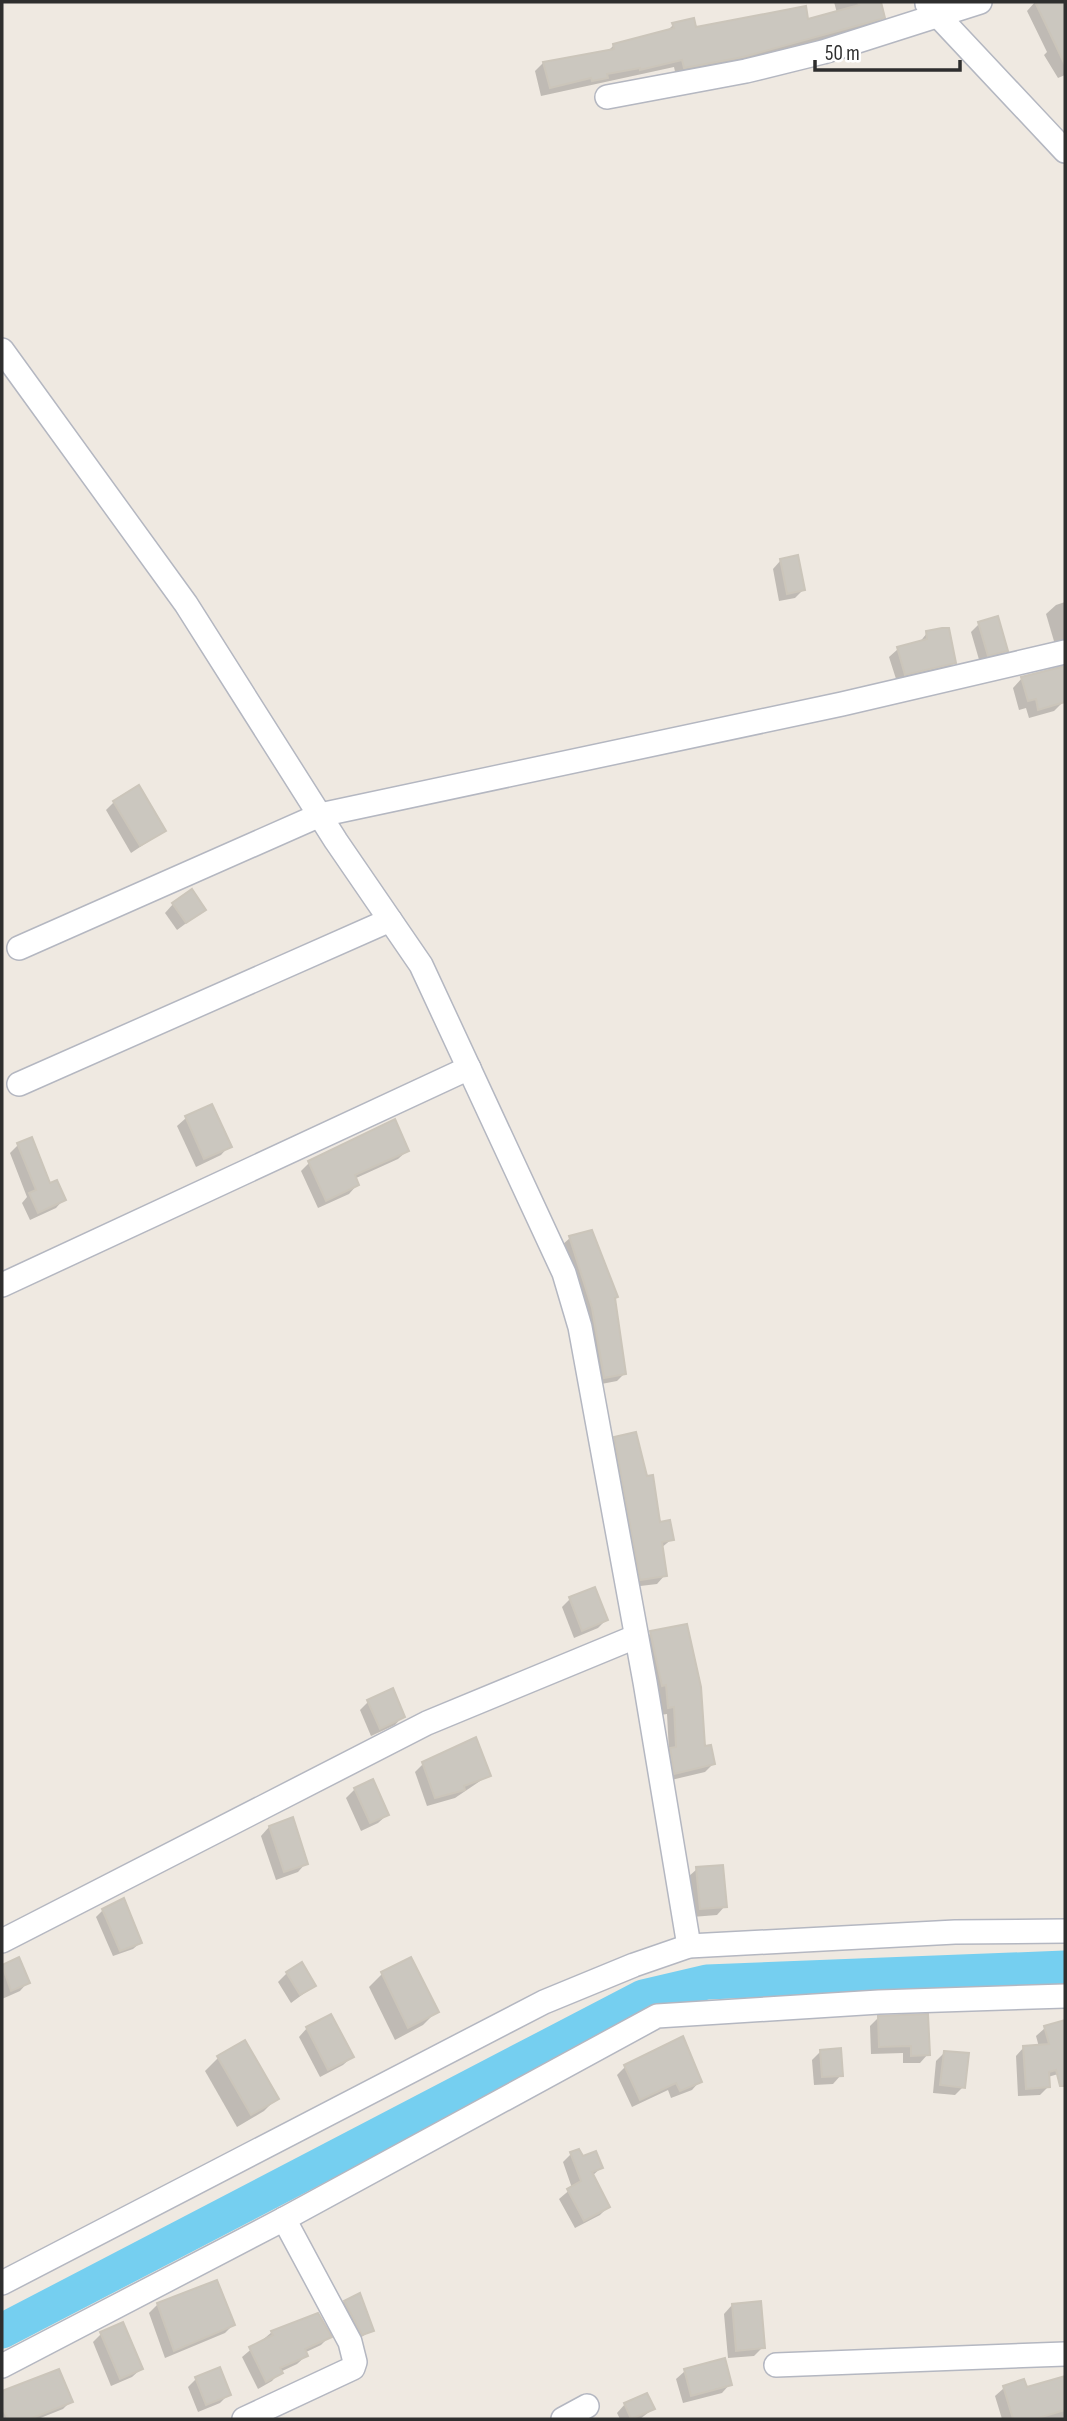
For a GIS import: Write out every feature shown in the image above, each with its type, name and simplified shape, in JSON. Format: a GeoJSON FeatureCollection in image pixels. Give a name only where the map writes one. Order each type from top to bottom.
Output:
{"type":"FeatureCollection","features":[{"type":"Feature","properties":{"kind":"street"},"geometry":{"type":"LineString","coordinates":[[607,97],[746,71],[823,52],[930,8],[980,2]]}},
{"type":"Feature","properties":{"kind":"street"},"geometry":{"type":"LineString","coordinates":[[930,8],[1065,151]]}},
{"type":"Feature","properties":{"kind":"street"},"geometry":{"type":"LineString","coordinates":[[2,350],[186,604],[320,815],[421,965],[574,1301],[689,1946]]}},
{"type":"Feature","properties":{"kind":"street"},"geometry":{"type":"LineString","coordinates":[[19,948],[320,815],[842,704],[1065,652]]}},
{"type":"Feature","properties":{"kind":"street"},"geometry":{"type":"LineString","coordinates":[[19,1084],[390,919]]}},
{"type":"Feature","properties":{"kind":"street"},"geometry":{"type":"LineString","coordinates":[[2,1285],[469,1068]]}},
{"type":"Feature","properties":{"kind":"street"},"geometry":{"type":"LineString","coordinates":[[2,1941],[427,1723],[635,1637]]}},
{"type":"Feature","properties":{"kind":"street"},"geometry":{"type":"LineString","coordinates":[[2,2283],[544,2002],[689,1946],[955,1932],[1065,1931]]}},
{"type":"Feature","properties":{"kind":"street"},"geometry":{"type":"LineString","coordinates":[[2,2366],[284,2219],[657,2016],[879,2002],[1065,1996]]}},
{"type":"Feature","properties":{"kind":"street"},"geometry":{"type":"LineString","coordinates":[[244,2419],[353,2368],[355,2362],[351,2342],[284,2219]]}},
{"type":"Feature","properties":{"kind":"street"},"geometry":{"type":"LineString","coordinates":[[776,2365],[1065,2354]]}},
{"type":"Feature","properties":{"kind":"street"},"geometry":{"type":"LineString","coordinates":[[563,2419],[587,2406]]}},
{"type":"Feature","properties":{"kind":"building"},"geometry":{"type":"Polygon","coordinates":[[[858,2],[881,2],[885,18],[743,57],[684,68],[682,60],[640,70],[607,74],[608,78],[592,81],[591,78],[550,88],[543,62],[614,49],[613,44],[674,28],[672,23],[694,18],[696,27],[806,6],[808,19],[859,5],[858,2]]]}},
{"type":"Feature","properties":{"kind":"building"},"geometry":{"type":"Polygon","coordinates":[[[1035,2],[1065,2],[1065,65],[1035,2]]]}},
{"type":"Feature","properties":{"kind":"building"},"geometry":{"type":"Polygon","coordinates":[[[798,555],[805,590],[787,594],[780,559],[798,555]]]}},
{"type":"Feature","properties":{"kind":"building"},"geometry":{"type":"Polygon","coordinates":[[[998,616],[1008,651],[988,656],[978,622],[998,616]]]}},
{"type":"Feature","properties":{"kind":"building"},"geometry":{"type":"Polygon","coordinates":[[[949,628],[956,663],[905,675],[897,647],[927,639],[926,631],[949,628]]]}},
{"type":"Feature","properties":{"kind":"building"},"geometry":{"type":"Polygon","coordinates":[[[1065,666],[1065,702],[1038,710],[1036,699],[1028,701],[1021,677],[1065,666]]]}},
{"type":"Feature","properties":{"kind":"building"},"geometry":{"type":"Polygon","coordinates":[[[139,785],[166,831],[140,846],[113,801],[139,785]]]}},
{"type":"Feature","properties":{"kind":"building"},"geometry":{"type":"Polygon","coordinates":[[[192,889],[206,910],[186,923],[172,903],[192,889]]]}},
{"type":"Feature","properties":{"kind":"building"},"geometry":{"type":"Polygon","coordinates":[[[212,1104],[232,1147],[204,1159],[185,1116],[212,1104]]]}},
{"type":"Feature","properties":{"kind":"building"},"geometry":{"type":"Polygon","coordinates":[[[395,1119],[409,1151],[355,1175],[359,1185],[326,1201],[308,1161],[395,1119]]]}},
{"type":"Feature","properties":{"kind":"building"},"geometry":{"type":"Polygon","coordinates":[[[32,1137],[50,1183],[57,1180],[66,1200],[38,1213],[29,1193],[36,1190],[17,1143],[32,1137]]]}},
{"type":"Feature","properties":{"kind":"building"},"geometry":{"type":"Polygon","coordinates":[[[592,1230],[618,1297],[615,1298],[626,1374],[604,1378],[592,1308],[569,1236],[592,1230]]]}},
{"type":"Feature","properties":{"kind":"building"},"geometry":{"type":"Polygon","coordinates":[[[636,1432],[647,1476],[653,1475],[660,1522],[670,1520],[674,1540],[662,1542],[667,1576],[640,1580],[614,1437],[636,1432]]]}},
{"type":"Feature","properties":{"kind":"building"},"geometry":{"type":"Polygon","coordinates":[[[595,1587],[608,1620],[582,1631],[569,1597],[595,1587]]]}},
{"type":"Feature","properties":{"kind":"building"},"geometry":{"type":"Polygon","coordinates":[[[687,1624],[701,1687],[705,1746],[711,1745],[715,1764],[674,1774],[670,1748],[676,1747],[674,1707],[668,1708],[666,1685],[662,1686],[650,1631],[687,1624]]]}},
{"type":"Feature","properties":{"kind":"building"},"geometry":{"type":"Polygon","coordinates":[[[393,1688],[405,1717],[380,1729],[367,1700],[393,1688]]]}},
{"type":"Feature","properties":{"kind":"building"},"geometry":{"type":"Polygon","coordinates":[[[476,1737],[491,1776],[464,1786],[465,1790],[435,1798],[422,1762],[476,1737]]]}},
{"type":"Feature","properties":{"kind":"building"},"geometry":{"type":"Polygon","coordinates":[[[373,1779],[389,1815],[370,1823],[354,1788],[373,1779]]]}},
{"type":"Feature","properties":{"kind":"building"},"geometry":{"type":"Polygon","coordinates":[[[293,1817],[308,1864],[284,1872],[269,1826],[293,1817]]]}},
{"type":"Feature","properties":{"kind":"building"},"geometry":{"type":"Polygon","coordinates":[[[723,1865],[727,1907],[700,1909],[696,1867],[723,1865]]]}},
{"type":"Feature","properties":{"kind":"building"},"geometry":{"type":"Polygon","coordinates":[[[124,1898],[142,1943],[120,1951],[102,1909],[124,1898]]]}},
{"type":"Feature","properties":{"kind":"building"},"geometry":{"type":"Polygon","coordinates":[[[19,1957],[30,1983],[11,1991],[2,1965],[19,1957]]]}},
{"type":"Feature","properties":{"kind":"building"},"geometry":{"type":"Polygon","coordinates":[[[411,1957],[439,2012],[408,2028],[381,1972],[411,1957]]]}},
{"type":"Feature","properties":{"kind":"building"},"geometry":{"type":"Polygon","coordinates":[[[302,1962],[316,1986],[300,1995],[286,1972],[302,1962]]]}},
{"type":"Feature","properties":{"kind":"building"},"geometry":{"type":"Polygon","coordinates":[[[331,2014],[354,2057],[328,2070],[306,2027],[331,2014]]]}},
{"type":"Feature","properties":{"kind":"building"},"geometry":{"type":"Polygon","coordinates":[[[928,2014],[930,2055],[911,2056],[911,2046],[879,2047],[878,2016],[928,2014]]]}},
{"type":"Feature","properties":{"kind":"building"},"geometry":{"type":"Polygon","coordinates":[[[1065,2020],[1065,2086],[1060,2086],[1056,2070],[1049,2072],[1050,2087],[1026,2089],[1023,2046],[1049,2044],[1044,2026],[1065,2020]]]}},
{"type":"Feature","properties":{"kind":"building"},"geometry":{"type":"Polygon","coordinates":[[[683,2036],[702,2082],[680,2091],[676,2083],[640,2100],[624,2065],[683,2036]]]}},
{"type":"Feature","properties":{"kind":"building"},"geometry":{"type":"Polygon","coordinates":[[[245,2040],[279,2099],[251,2115],[217,2056],[245,2040]]]}},
{"type":"Feature","properties":{"kind":"building"},"geometry":{"type":"Polygon","coordinates":[[[841,2048],[843,2076],[822,2077],[820,2050],[841,2048]]]}},
{"type":"Feature","properties":{"kind":"building"},"geometry":{"type":"Polygon","coordinates":[[[944,2051],[969,2053],[965,2088],[940,2085],[944,2051]]]}},
{"type":"Feature","properties":{"kind":"building"},"geometry":{"type":"Polygon","coordinates":[[[579,2149],[583,2156],[596,2151],[603,2168],[592,2172],[610,2207],[584,2221],[567,2189],[581,2181],[570,2152],[579,2149]]]}},
{"type":"Feature","properties":{"kind":"building"},"geometry":{"type":"Polygon","coordinates":[[[217,2280],[235,2325],[174,2351],[157,2303],[217,2280]]]}},
{"type":"Feature","properties":{"kind":"building"},"geometry":{"type":"Polygon","coordinates":[[[360,2293],[374,2331],[362,2335],[344,2301],[360,2293]]]}},
{"type":"Feature","properties":{"kind":"building"},"geometry":{"type":"Polygon","coordinates":[[[761,2301],[765,2348],[736,2351],[732,2304],[761,2301]]]}},
{"type":"Feature","properties":{"kind":"building"},"geometry":{"type":"Polygon","coordinates":[[[318,2313],[332,2337],[305,2349],[308,2356],[280,2368],[283,2373],[266,2382],[249,2347],[273,2335],[271,2331],[318,2313]]]}},
{"type":"Feature","properties":{"kind":"building"},"geometry":{"type":"Polygon","coordinates":[[[123,2322],[143,2369],[120,2379],[100,2332],[123,2322]]]}},
{"type":"Feature","properties":{"kind":"building"},"geometry":{"type":"Polygon","coordinates":[[[725,2358],[732,2385],[691,2396],[684,2369],[725,2358]]]}},
{"type":"Feature","properties":{"kind":"building"},"geometry":{"type":"Polygon","coordinates":[[[220,2367],[231,2395],[206,2405],[195,2377],[220,2367]]]}},
{"type":"Feature","properties":{"kind":"building"},"geometry":{"type":"Polygon","coordinates":[[[59,2369],[73,2402],[30,2419],[8,2419],[2,2407],[2,2391],[59,2369]]]}},
{"type":"Feature","properties":{"kind":"building"},"geometry":{"type":"Polygon","coordinates":[[[1065,2376],[1065,2410],[1035,2419],[1013,2419],[1003,2386],[1024,2379],[1027,2387],[1065,2376]]]}},
{"type":"Feature","properties":{"kind":"building"},"geometry":{"type":"Polygon","coordinates":[[[647,2393],[655,2409],[631,2419],[624,2403],[647,2393]]]}},
{"type":"Feature","properties":{"kind":"waterway"},"geometry":{"type":"LineString","coordinates":[[2,2331],[643,1997],[707,1982],[1065,1968]]}}]}
